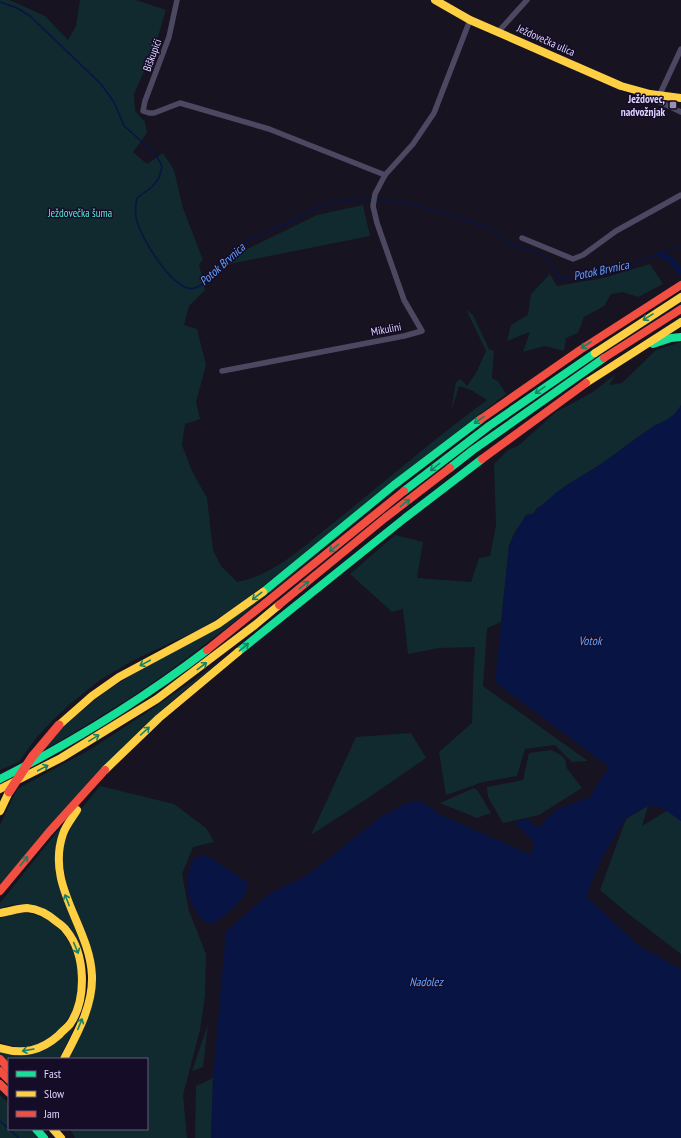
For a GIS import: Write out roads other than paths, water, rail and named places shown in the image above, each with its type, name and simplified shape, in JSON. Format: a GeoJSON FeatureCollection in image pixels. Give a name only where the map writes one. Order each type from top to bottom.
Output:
{"type":"FeatureCollection","features":[{"type":"Feature","properties":{"kind":"main road","name":"Ježdovečka ulica"},"geometry":{"type":"LineString","coordinates":[[435,0],[470,20],[621,86],[654,95],[681,98]]}},
{"type":"Feature","properties":{"kind":"main road"},"geometry":{"type":"LineString","coordinates":[[0,811],[9,792],[32,757],[59,725],[93,695],[128,672],[196,636],[245,605],[459,435],[580,349],[681,285]]}},
{"type":"Feature","properties":{"kind":"main road"},"geometry":{"type":"LineString","coordinates":[[0,779],[73,740],[154,690],[201,655],[380,510],[466,443],[587,357],[681,297]]}},
{"type":"Feature","properties":{"kind":"main road"},"geometry":{"type":"LineString","coordinates":[[0,789],[61,758],[157,699],[250,629],[385,518],[473,450],[588,368],[681,309]]}},
{"type":"Feature","properties":{"kind":"main road"},"geometry":{"type":"LineString","coordinates":[[0,892],[55,824],[136,739],[167,712],[390,528],[479,459],[621,360],[681,322]]}},
{"type":"Feature","properties":{"kind":"main road"},"geometry":{"type":"LineString","coordinates":[[621,360],[653,344],[671,338],[681,337]]}},
{"type":"Feature","properties":{"kind":"main road"},"geometry":{"type":"LineString","coordinates":[[64,1058],[90,999],[92,975],[87,949],[61,882],[58,860],[60,845],[69,819],[104,778],[107,768]]}},
{"type":"Feature","properties":{"kind":"main road"},"geometry":{"type":"LineString","coordinates":[[0,914],[10,909],[30,909],[40,911],[57,920],[64,927],[74,943],[84,974],[82,995],[76,1013],[66,1028],[54,1040],[40,1048],[23,1052],[0,1048]]}},
{"type":"Feature","properties":{"kind":"main road"},"geometry":{"type":"LineString","coordinates":[[0,1059],[8,1068]]}},
{"type":"Feature","properties":{"kind":"main road"},"geometry":{"type":"LineString","coordinates":[[0,1071],[8,1079]]}},
{"type":"Feature","properties":{"kind":"main road"},"geometry":{"type":"LineString","coordinates":[[0,1084],[8,1093]]}},
{"type":"Feature","properties":{"kind":"main road"},"geometry":{"type":"LineString","coordinates":[[0,1092],[8,1100]]}},
{"type":"Feature","properties":{"kind":"main road"},"geometry":{"type":"LineString","coordinates":[[37,1130],[44,1138]]}},
{"type":"Feature","properties":{"kind":"main road"},"geometry":{"type":"LineString","coordinates":[[41,1130],[48,1138]]}},
{"type":"Feature","properties":{"kind":"street","name":"Biškupići"},"geometry":{"type":"LineString","coordinates":[[177,0],[169,37],[145,101],[143,111],[149,113],[180,103],[269,129],[385,175]]}},
{"type":"Feature","properties":{"kind":"street"},"geometry":{"type":"LineString","coordinates":[[498,32],[527,0]]}},
{"type":"Feature","properties":{"kind":"street"},"geometry":{"type":"LineString","coordinates":[[385,175],[413,144],[434,113],[470,20]]}},
{"type":"Feature","properties":{"kind":"street"},"geometry":{"type":"LineString","coordinates":[[654,95],[681,49]]}},
{"type":"Feature","properties":{"kind":"street","name":"Ježdovečka ulica"},"geometry":{"type":"LineString","coordinates":[[654,95],[658,101],[681,112]]}},
{"type":"Feature","properties":{"kind":"street","name":"Mikulini"},"geometry":{"type":"LineString","coordinates":[[222,371],[404,336],[422,331],[404,300],[377,223],[373,206],[375,194],[385,175]]}},
{"type":"Feature","properties":{"kind":"street"},"geometry":{"type":"LineString","coordinates":[[522,238],[573,259],[582,255],[616,231],[681,194]]}},
{"type":"Feature","properties":{"kind":"water","name":"Nadolez"},"geometry":{"type":"Polygon","coordinates":[[[681,405],[681,821],[661,807],[648,806],[626,818],[602,857],[586,896],[639,946],[681,969],[681,1138],[211,1138],[213,1078],[226,931],[269,894],[309,874],[382,816],[407,803],[421,801],[441,815],[531,855],[534,842],[515,823],[526,819],[539,828],[555,810],[591,797],[593,791],[609,767],[495,682],[509,546],[526,515],[535,513],[536,509],[557,492],[598,466],[651,428],[671,417],[681,405]]]}},
{"type":"Feature","properties":{"kind":"water"},"geometry":{"type":"Polygon","coordinates":[[[201,855],[209,857],[247,882],[246,891],[241,899],[225,915],[211,924],[202,920],[194,909],[187,885],[192,860],[201,855]]]}},
{"type":"Feature","properties":{"kind":"waterway","name":"Potok Brvnica"},"geometry":{"type":"LineString","coordinates":[[0,2],[17,8],[30,16],[101,84],[114,102],[124,126],[155,153],[162,166],[159,178],[152,187],[137,198],[137,220],[147,244],[162,266],[170,276],[187,288],[195,288],[203,284],[217,272],[235,251],[254,238],[323,205],[340,201],[374,200],[407,203],[482,226],[492,230],[507,242],[545,257],[549,260],[559,279],[591,275],[681,247]]}},
{"type":"Feature","properties":{"kind":"waterway"},"geometry":{"type":"LineString","coordinates":[[659,254],[671,260],[681,273]]}},
{"type":"Feature","properties":{"kind":"waterway"},"geometry":{"type":"LineString","coordinates":[[0,1121],[8,1128]]}},
{"type":"Feature","properties":{"kind":"waterway"},"geometry":{"type":"LineString","coordinates":[[10,1130],[19,1138]]}},
{"type":"Feature","properties":{"kind":"place","name":"Ježdovec, nadvožnjak"},"geometry":{"type":"Point","coordinates":[673,105]}},
{"type":"Feature","properties":{"kind":"park label","name":"Ježdovečka šuma"},"geometry":{"type":"Point","coordinates":[80,213]}},
{"type":"Feature","properties":{"kind":"water label","name":"Votok"},"geometry":{"type":"Point","coordinates":[590,640]}}]}
